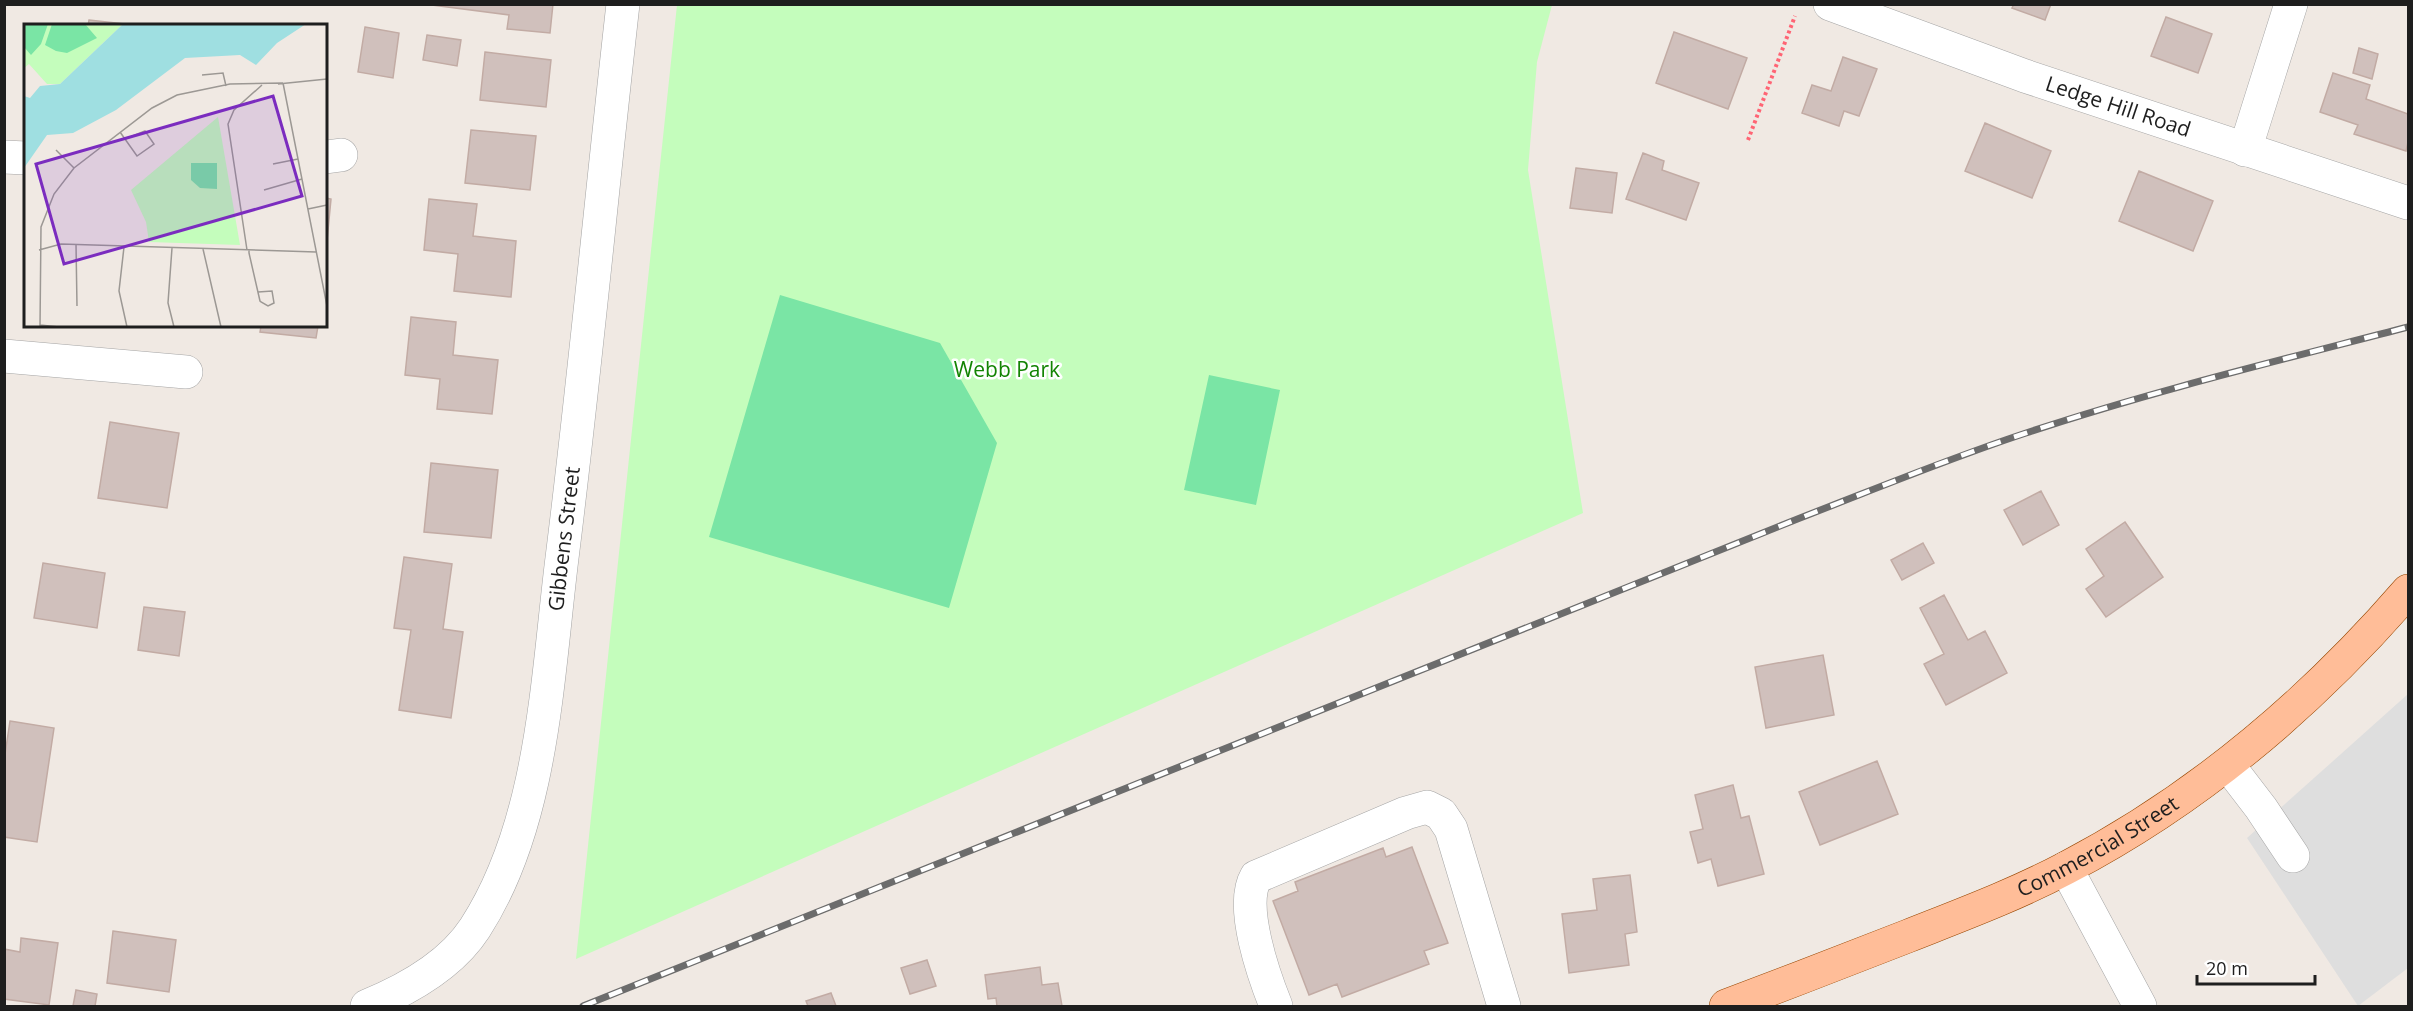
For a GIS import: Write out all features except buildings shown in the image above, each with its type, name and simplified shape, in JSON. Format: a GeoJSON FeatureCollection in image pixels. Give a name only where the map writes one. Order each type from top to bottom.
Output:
{"type":"FeatureCollection","features":[{"type":"Feature","properties":{"kind":"main road","name":"Commercial Street"},"geometry":{"type":"LineString","coordinates":[[1726,1006],[1983,907],[2066,868],[2142,824],[2228,765],[2322,684],[2409,591]]}},
{"type":"Feature","properties":{"kind":"street","name":"Gibbens Street"},"geometry":{"type":"LineString","coordinates":[[367,1006],[411,986],[435,969],[474,931],[503,871],[525,805],[541,732],[571,486],[623,4]]}},
{"type":"Feature","properties":{"kind":"street","name":"Ledge Hill Road"},"geometry":{"type":"LineString","coordinates":[[1830,4],[2025,76],[2409,203]]}},
{"type":"Feature","properties":{"kind":"street"},"geometry":{"type":"LineString","coordinates":[[2246,150],[2291,4]]}},
{"type":"Feature","properties":{"kind":"street"},"geometry":{"type":"LineString","coordinates":[[4,157],[24,158]]}},
{"type":"Feature","properties":{"kind":"street"},"geometry":{"type":"LineString","coordinates":[[4,356],[186,372]]}},
{"type":"Feature","properties":{"kind":"street"},"geometry":{"type":"LineString","coordinates":[[2228,765],[2261,808],[2293,856]]}},
{"type":"Feature","properties":{"kind":"street"},"geometry":{"type":"LineString","coordinates":[[1276,1006],[1251,924],[1250,887],[1256,877],[1406,813],[1427,807],[1441,814],[1451,829],[1504,1006]]}},
{"type":"Feature","properties":{"kind":"street"},"geometry":{"type":"LineString","coordinates":[[2066,868],[2140,1006]]}},
{"type":"Feature","properties":{"kind":"path"},"geometry":{"type":"LineString","coordinates":[[1748,140],[1797,14]]}},
{"type":"Feature","properties":{"kind":"green space","name":"Webb Park"},"geometry":{"type":"Polygon","coordinates":[[[677,5],[1552,5],[1537,62],[1528,170],[1583,513],[576,959],[677,5]]]}},
{"type":"Feature","properties":{"kind":"green space"},"geometry":{"type":"Polygon","coordinates":[[[780,295],[940,343],[997,443],[949,608],[709,537],[780,295]]]}},
{"type":"Feature","properties":{"kind":"green space"},"geometry":{"type":"Polygon","coordinates":[[[1209,375],[1280,390],[1256,505],[1184,490],[1209,375]]]}},
{"type":"Feature","properties":{"kind":"shaded area"},"geometry":{"type":"Polygon","coordinates":[[[2408,694],[2408,968],[2358,1006],[2247,838],[2408,694]]]}},
{"type":"Feature","properties":{"kind":"railway"},"geometry":{"type":"LineString","coordinates":[[583,1006],[1941,463],[2121,403],[2408,327]]}}]}
